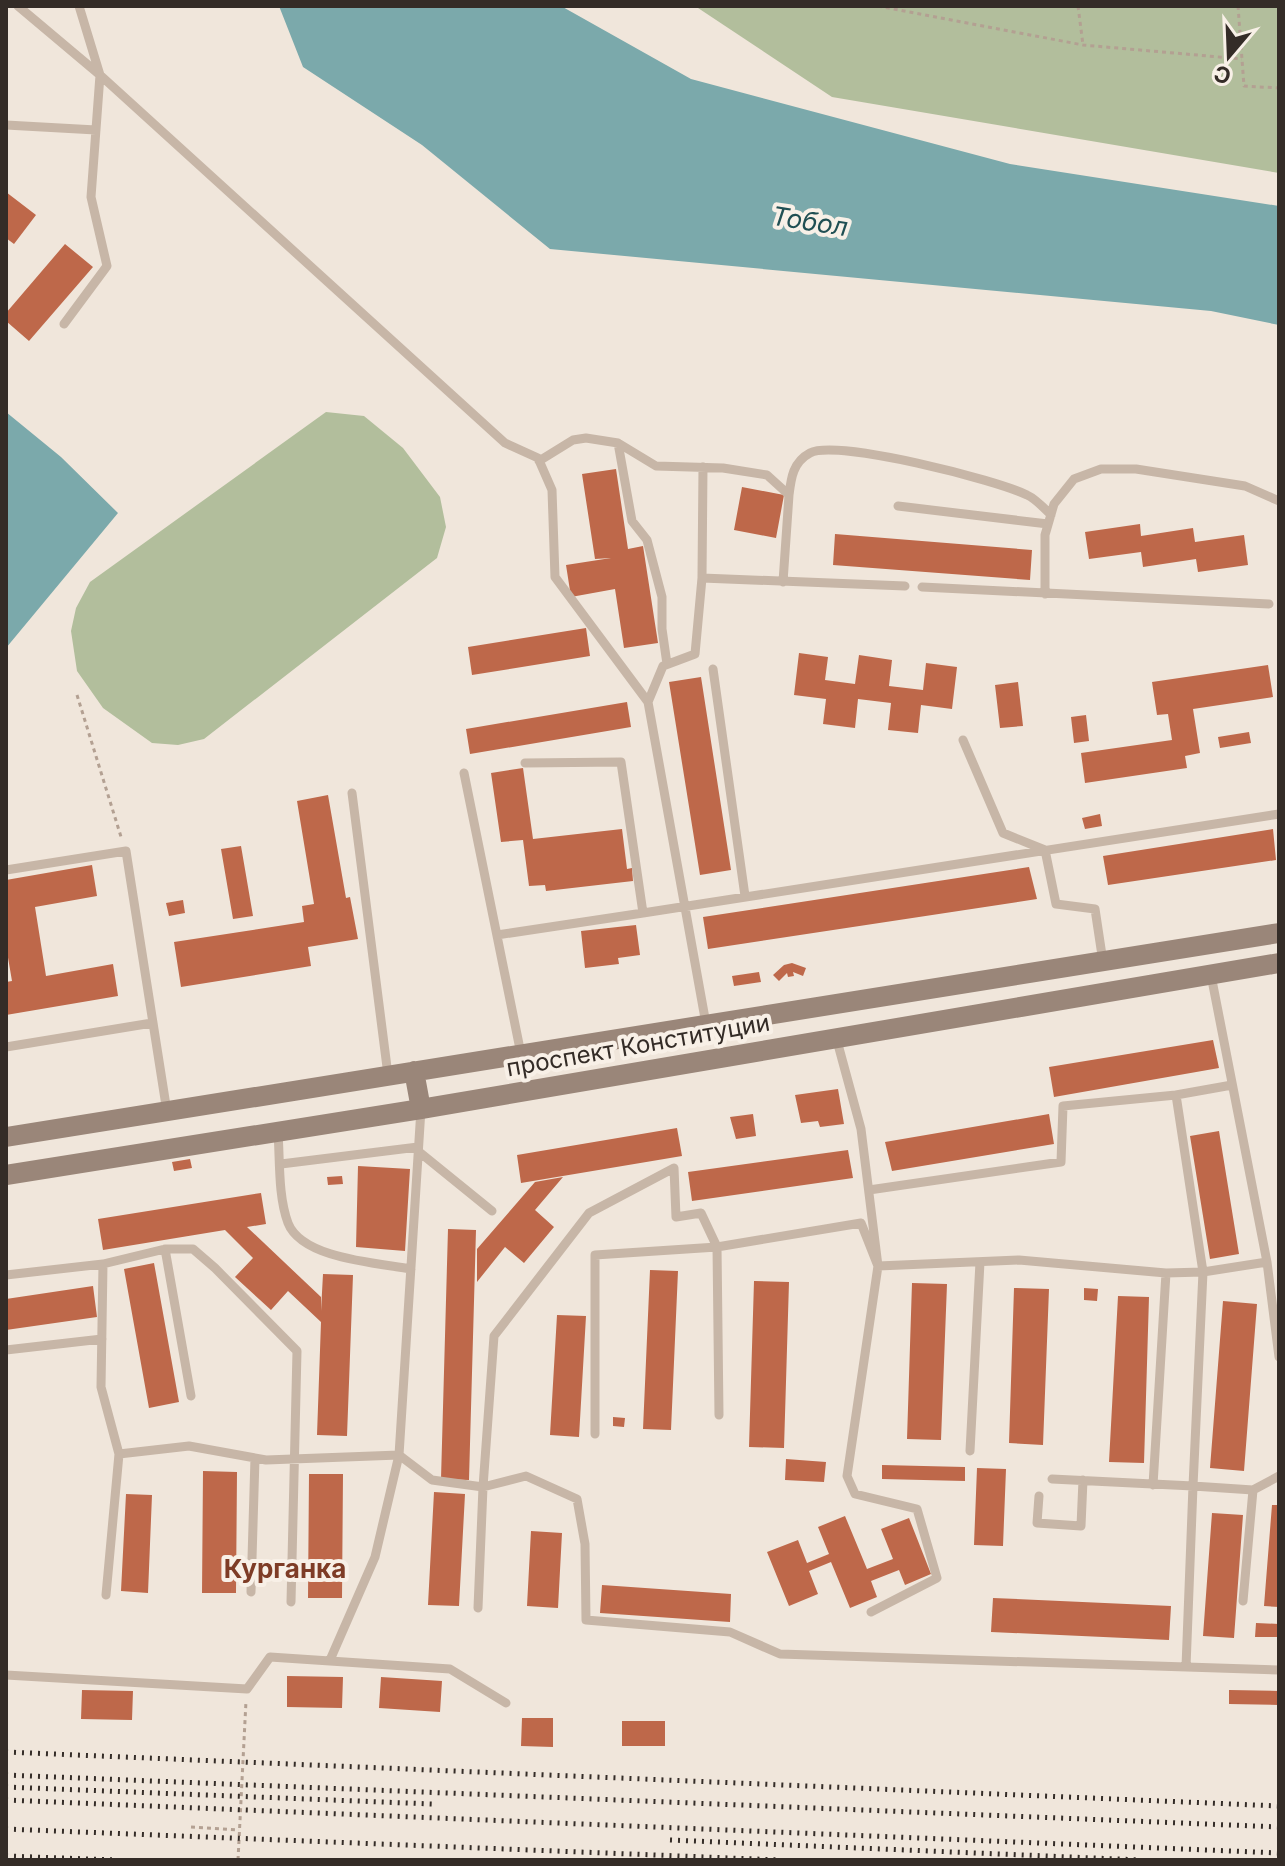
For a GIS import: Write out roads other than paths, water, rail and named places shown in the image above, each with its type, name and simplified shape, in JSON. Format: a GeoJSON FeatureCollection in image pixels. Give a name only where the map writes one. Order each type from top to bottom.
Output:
{"type":"FeatureCollection","features":[{"type":"Feature","properties":{"kind":"main road","name":"проспект Конституции"},"geometry":{"type":"LineString","coordinates":[[6,1137],[1279,933]]}},
{"type":"Feature","properties":{"kind":"main road"},"geometry":{"type":"LineString","coordinates":[[1103,962],[1109,991]]}},
{"type":"Feature","properties":{"kind":"main road","name":"проспект Конституции"},"geometry":{"type":"LineString","coordinates":[[6,1175],[421,1109],[1279,963]]}},
{"type":"Feature","properties":{"kind":"main road"},"geometry":{"type":"LineString","coordinates":[[675,1030],[681,1063]]}},
{"type":"Feature","properties":{"kind":"main road"},"geometry":{"type":"LineString","coordinates":[[414,1071],[421,1109]]}},
{"type":"Feature","properties":{"kind":"lane"},"geometry":{"type":"LineString","coordinates":[[18,6],[100,75],[505,443],[538,458],[552,490],[555,577],[648,702],[706,1025]]}},
{"type":"Feature","properties":{"kind":"lane"},"geometry":{"type":"LineString","coordinates":[[64,324],[107,266],[91,197],[100,75],[79,6]]}},
{"type":"Feature","properties":{"kind":"lane"},"geometry":{"type":"LineString","coordinates":[[6,125],[96,130]]}},
{"type":"Feature","properties":{"kind":"lane"},"geometry":{"type":"LineString","coordinates":[[539,461],[573,440],[586,438],[618,443],[656,466],[723,468],[767,475],[789,495]]}},
{"type":"Feature","properties":{"kind":"lane"},"geometry":{"type":"LineString","coordinates":[[618,443],[632,521],[647,540],[662,597],[667,664]]}},
{"type":"Feature","properties":{"kind":"lane"},"geometry":{"type":"LineString","coordinates":[[783,582],[792,472],[811,453],[836,450],[973,476],[1030,496],[1050,519]]}},
{"type":"Feature","properties":{"kind":"lane"},"geometry":{"type":"LineString","coordinates":[[648,702],[663,666],[695,654],[702,578],[703,467]]}},
{"type":"Feature","properties":{"kind":"lane"},"geometry":{"type":"LineString","coordinates":[[1045,594],[1045,535],[1054,504],[1074,479],[1101,469],[1136,469],[1245,486],[1279,501]]}},
{"type":"Feature","properties":{"kind":"lane"},"geometry":{"type":"LineString","coordinates":[[898,506],[1050,519]]}},
{"type":"Feature","properties":{"kind":"lane"},"geometry":{"type":"LineString","coordinates":[[702,578],[905,586]]}},
{"type":"Feature","properties":{"kind":"lane"},"geometry":{"type":"LineString","coordinates":[[922,587],[1269,604]]}},
{"type":"Feature","properties":{"kind":"lane"},"geometry":{"type":"LineString","coordinates":[[713,669],[745,896]]}},
{"type":"Feature","properties":{"kind":"lane"},"geometry":{"type":"LineString","coordinates":[[963,740],[1003,833],[1045,850]]}},
{"type":"Feature","properties":{"kind":"lane"},"geometry":{"type":"LineString","coordinates":[[525,763],[621,762],[643,913]]}},
{"type":"Feature","properties":{"kind":"lane"},"geometry":{"type":"LineString","coordinates":[[464,773],[521,1054]]}},
{"type":"Feature","properties":{"kind":"lane"},"geometry":{"type":"LineString","coordinates":[[352,793],[388,1075]]}},
{"type":"Feature","properties":{"kind":"lane"},"geometry":{"type":"LineString","coordinates":[[497,935],[1279,814]]}},
{"type":"Feature","properties":{"kind":"lane"},"geometry":{"type":"LineString","coordinates":[[1045,850],[1056,904],[1095,909],[1103,962]]}},
{"type":"Feature","properties":{"kind":"lane"},"geometry":{"type":"LineString","coordinates":[[6,870],[126,851],[167,1112]]}},
{"type":"Feature","properties":{"kind":"lane"},"geometry":{"type":"LineString","coordinates":[[1210,974],[1267,1262],[1279,1357]]}},
{"type":"Feature","properties":{"kind":"lane"},"geometry":{"type":"LineString","coordinates":[[6,1047],[152,1023]]}},
{"type":"Feature","properties":{"kind":"lane"},"geometry":{"type":"LineString","coordinates":[[836,1037],[861,1129],[878,1266],[847,1476],[855,1494],[917,1509],[937,1578],[871,1612]]}},
{"type":"Feature","properties":{"kind":"lane"},"geometry":{"type":"LineString","coordinates":[[869,1190],[1061,1162],[1063,1106],[1176,1095],[1232,1085]]}},
{"type":"Feature","properties":{"kind":"lane"},"geometry":{"type":"LineString","coordinates":[[1176,1095],[1203,1272],[1186,1667]]}},
{"type":"Feature","properties":{"kind":"lane"},"geometry":{"type":"LineString","coordinates":[[330,1660],[375,1557],[399,1455],[421,1109]]}},
{"type":"Feature","properties":{"kind":"lane"},"geometry":{"type":"LineString","coordinates":[[278,1132],[283,1202],[289,1226],[303,1243],[333,1255],[411,1269]]}},
{"type":"Feature","properties":{"kind":"lane"},"geometry":{"type":"LineString","coordinates":[[281,1164],[418,1149],[492,1211]]}},
{"type":"Feature","properties":{"kind":"lane"},"geometry":{"type":"LineString","coordinates":[[478,1608],[494,1336],[589,1213],[674,1168],[676,1217],[701,1213],[717,1247],[719,1415]]}},
{"type":"Feature","properties":{"kind":"lane"},"geometry":{"type":"LineString","coordinates":[[595,1434],[595,1255],[717,1247],[861,1223],[878,1266]]}},
{"type":"Feature","properties":{"kind":"lane"},"geometry":{"type":"LineString","coordinates":[[165,1249],[191,1396]]}},
{"type":"Feature","properties":{"kind":"lane"},"geometry":{"type":"LineString","coordinates":[[6,1275],[103,1264],[165,1249],[193,1249],[297,1351],[291,1602]]}},
{"type":"Feature","properties":{"kind":"lane"},"geometry":{"type":"LineString","coordinates":[[878,1266],[1019,1260],[1166,1273],[1203,1272],[1267,1262]]}},
{"type":"Feature","properties":{"kind":"lane"},"geometry":{"type":"LineString","coordinates":[[970,1451],[980,1262]]}},
{"type":"Feature","properties":{"kind":"lane"},"geometry":{"type":"LineString","coordinates":[[103,1264],[101,1387],[119,1454],[106,1595]]}},
{"type":"Feature","properties":{"kind":"lane"},"geometry":{"type":"LineString","coordinates":[[1153,1485],[1166,1273]]}},
{"type":"Feature","properties":{"kind":"lane"},"geometry":{"type":"LineString","coordinates":[[6,1350],[102,1339]]}},
{"type":"Feature","properties":{"kind":"lane"},"geometry":{"type":"LineString","coordinates":[[119,1454],[189,1446],[255,1458],[399,1455],[432,1480],[483,1487],[526,1476],[577,1499],[585,1544],[586,1620],[730,1632],[780,1654],[1279,1670]]}},
{"type":"Feature","properties":{"kind":"lane"},"geometry":{"type":"LineString","coordinates":[[251,1592],[255,1458]]}},
{"type":"Feature","properties":{"kind":"lane"},"geometry":{"type":"LineString","coordinates":[[1052,1479],[1253,1490],[1279,1476]]}},
{"type":"Feature","properties":{"kind":"lane"},"geometry":{"type":"LineString","coordinates":[[1039,1496],[1037,1523],[1081,1526],[1083,1480]]}},
{"type":"Feature","properties":{"kind":"lane"},"geometry":{"type":"LineString","coordinates":[[1243,1601],[1253,1490]]}},
{"type":"Feature","properties":{"kind":"lane"},"geometry":{"type":"LineString","coordinates":[[6,1675],[247,1689],[270,1657],[330,1660],[450,1669],[506,1703]]}},
{"type":"Feature","properties":{"kind":"water","name":"Тобол"},"geometry":{"type":"Polygon","coordinates":[[[279,6],[561,6],[691,79],[1010,164],[1279,206],[1279,325],[1211,311],[550,249],[422,145],[303,67],[279,6]]]}},
{"type":"Feature","properties":{"kind":"water"},"geometry":{"type":"Polygon","coordinates":[[[6,412],[61,457],[118,513],[6,648],[6,412]]]}},
{"type":"Feature","properties":{"kind":"railway"},"geometry":{"type":"LineString","coordinates":[[6,1752],[1279,1806]]}},
{"type":"Feature","properties":{"kind":"railway"},"geometry":{"type":"LineString","coordinates":[[6,1775],[1279,1827]]}},
{"type":"Feature","properties":{"kind":"railway"},"geometry":{"type":"LineString","coordinates":[[6,1787],[432,1804]]}},
{"type":"Feature","properties":{"kind":"railway"},"geometry":{"type":"LineString","coordinates":[[6,1800],[1279,1853]]}},
{"type":"Feature","properties":{"kind":"railway"},"geometry":{"type":"LineString","coordinates":[[6,1829],[780,1860]]}},
{"type":"Feature","properties":{"kind":"railway"},"geometry":{"type":"LineString","coordinates":[[670,1840],[1141,1860]]}},
{"type":"Feature","properties":{"kind":"railway"},"geometry":{"type":"LineString","coordinates":[[6,1856],[116,1860]]}},
{"type":"Feature","properties":{"kind":"district","name":"Курганка"},"geometry":{"type":"Point","coordinates":[285,1568]}}]}
